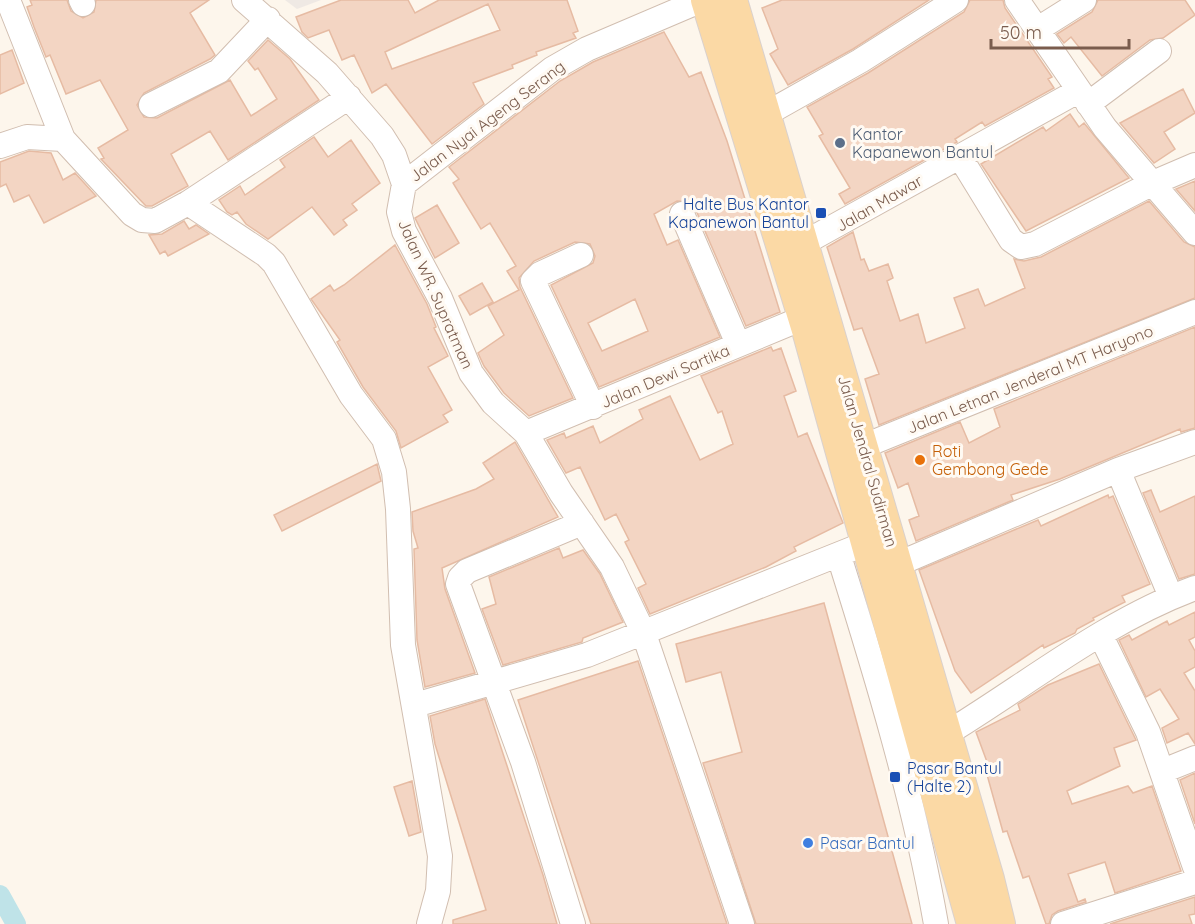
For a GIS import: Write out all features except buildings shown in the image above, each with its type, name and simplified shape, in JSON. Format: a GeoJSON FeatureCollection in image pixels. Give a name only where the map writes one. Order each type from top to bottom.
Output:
{"type":"FeatureCollection","features":[{"type":"Feature","properties":{"kind":"main road","name":"Jalan Jendral Sudirman"},"geometry":{"type":"LineString","coordinates":[[704,0],[816,335],[867,543],[934,741],[990,879],[1000,924]]}},
{"type":"Feature","properties":{"kind":"main road","name":"Jalan Jendral Sudirman"},"geometry":{"type":"LineString","coordinates":[[732,0],[804,243],[816,335],[864,446],[898,564],[972,924]]}},
{"type":"Feature","properties":{"kind":"street"},"geometry":{"type":"LineString","coordinates":[[8,0],[63,139],[132,214],[141,220],[155,221],[188,203],[349,97]]}},
{"type":"Feature","properties":{"kind":"street","name":"Jalan WR. Supratman"},"geometry":{"type":"LineString","coordinates":[[244,0],[327,73],[391,150],[404,184],[399,212],[404,231],[440,298],[471,373],[493,403],[526,433],[561,493],[612,567],[644,634],[742,924]]}},
{"type":"Feature","properties":{"kind":"street","name":"Jalan Nyai Ageng Serang"},"geometry":{"type":"LineString","coordinates":[[404,184],[552,69],[587,49],[704,0]]}},
{"type":"Feature","properties":{"kind":"street"},"geometry":{"type":"LineString","coordinates":[[766,114],[804,94],[956,0]]}},
{"type":"Feature","properties":{"kind":"street"},"geometry":{"type":"LineString","coordinates":[[1017,0],[1083,97],[1128,156],[1195,233]]}},
{"type":"Feature","properties":{"kind":"street"},"geometry":{"type":"LineString","coordinates":[[1038,29],[1084,0]]}},
{"type":"Feature","properties":{"kind":"street"},"geometry":{"type":"LineString","coordinates":[[151,105],[219,71],[268,19]]}},
{"type":"Feature","properties":{"kind":"street","name":"Jalan Mawar"},"geometry":{"type":"LineString","coordinates":[[804,243],[960,156],[1083,97],[1160,51]]}},
{"type":"Feature","properties":{"kind":"street"},"geometry":{"type":"LineString","coordinates":[[0,146],[27,138],[63,139]]}},
{"type":"Feature","properties":{"kind":"street"},"geometry":{"type":"LineString","coordinates":[[960,156],[1011,240],[1021,247],[1044,240],[1153,183],[1195,165]]}},
{"type":"Feature","properties":{"kind":"street"},"geometry":{"type":"LineString","coordinates":[[188,203],[266,255],[274,263],[351,395],[384,439],[394,472],[398,509],[403,645],[440,856],[438,891],[429,924]]}},
{"type":"Feature","properties":{"kind":"street"},"geometry":{"type":"LineString","coordinates":[[682,214],[738,344]]}},
{"type":"Feature","properties":{"kind":"street"},"geometry":{"type":"LineString","coordinates":[[581,255],[540,273],[533,281],[593,407]]}},
{"type":"Feature","properties":{"kind":"street","name":"Jalan Letnan Jenderal MT Haryono"},"geometry":{"type":"LineString","coordinates":[[864,446],[1195,312]]}},
{"type":"Feature","properties":{"kind":"street","name":"Jalan Dewi Sartika"},"geometry":{"type":"LineString","coordinates":[[526,433],[593,407],[738,344],[816,335]]}},
{"type":"Feature","properties":{"kind":"street"},"geometry":{"type":"LineString","coordinates":[[898,564],[1118,470],[1195,442]]}},
{"type":"Feature","properties":{"kind":"street"},"geometry":{"type":"LineString","coordinates":[[1118,470],[1171,597]]}},
{"type":"Feature","properties":{"kind":"street"},"geometry":{"type":"LineString","coordinates":[[573,924],[527,773],[459,590],[459,578],[467,571],[582,523]]}},
{"type":"Feature","properties":{"kind":"street"},"geometry":{"type":"LineString","coordinates":[[415,705],[495,684],[644,634],[867,543]]}},
{"type":"Feature","properties":{"kind":"street"},"geometry":{"type":"LineString","coordinates":[[839,556],[875,672],[923,849],[936,924]]}},
{"type":"Feature","properties":{"kind":"street"},"geometry":{"type":"LineString","coordinates":[[934,741],[1101,636],[1171,597],[1195,588]]}},
{"type":"Feature","properties":{"kind":"street"},"geometry":{"type":"LineString","coordinates":[[1101,636],[1148,732],[1195,867]]}},
{"type":"Feature","properties":{"kind":"street"},"geometry":{"type":"LineString","coordinates":[[1163,771],[1195,758]]}},
{"type":"Feature","properties":{"kind":"street"},"geometry":{"type":"LineString","coordinates":[[1063,924],[1195,882]]}},
{"type":"Feature","properties":{"kind":"shaded area"},"geometry":{"type":"Polygon","coordinates":[[[285,0],[321,0],[297,9],[285,0]]]}},
{"type":"Feature","properties":{"kind":"waterway"},"geometry":{"type":"LineString","coordinates":[[0,895],[16,924]]}},
{"type":"Feature","properties":{"kind":"place","name":"Kantor Kapanewon Bantul"},"geometry":{"type":"Point","coordinates":[840,143]}},
{"type":"Feature","properties":{"kind":"place","name":"Halte Bus Kantor Kapanewon Bantul"},"geometry":{"type":"Point","coordinates":[821,213]}},
{"type":"Feature","properties":{"kind":"place","name":"Roti Gembong Gede"},"geometry":{"type":"Point","coordinates":[920,460]}},
{"type":"Feature","properties":{"kind":"place","name":"Pasar Bantul (Halte 2)"},"geometry":{"type":"Point","coordinates":[895,777]}},
{"type":"Feature","properties":{"kind":"place","name":"Pasar Bantul"},"geometry":{"type":"Point","coordinates":[808,843]}}]}
